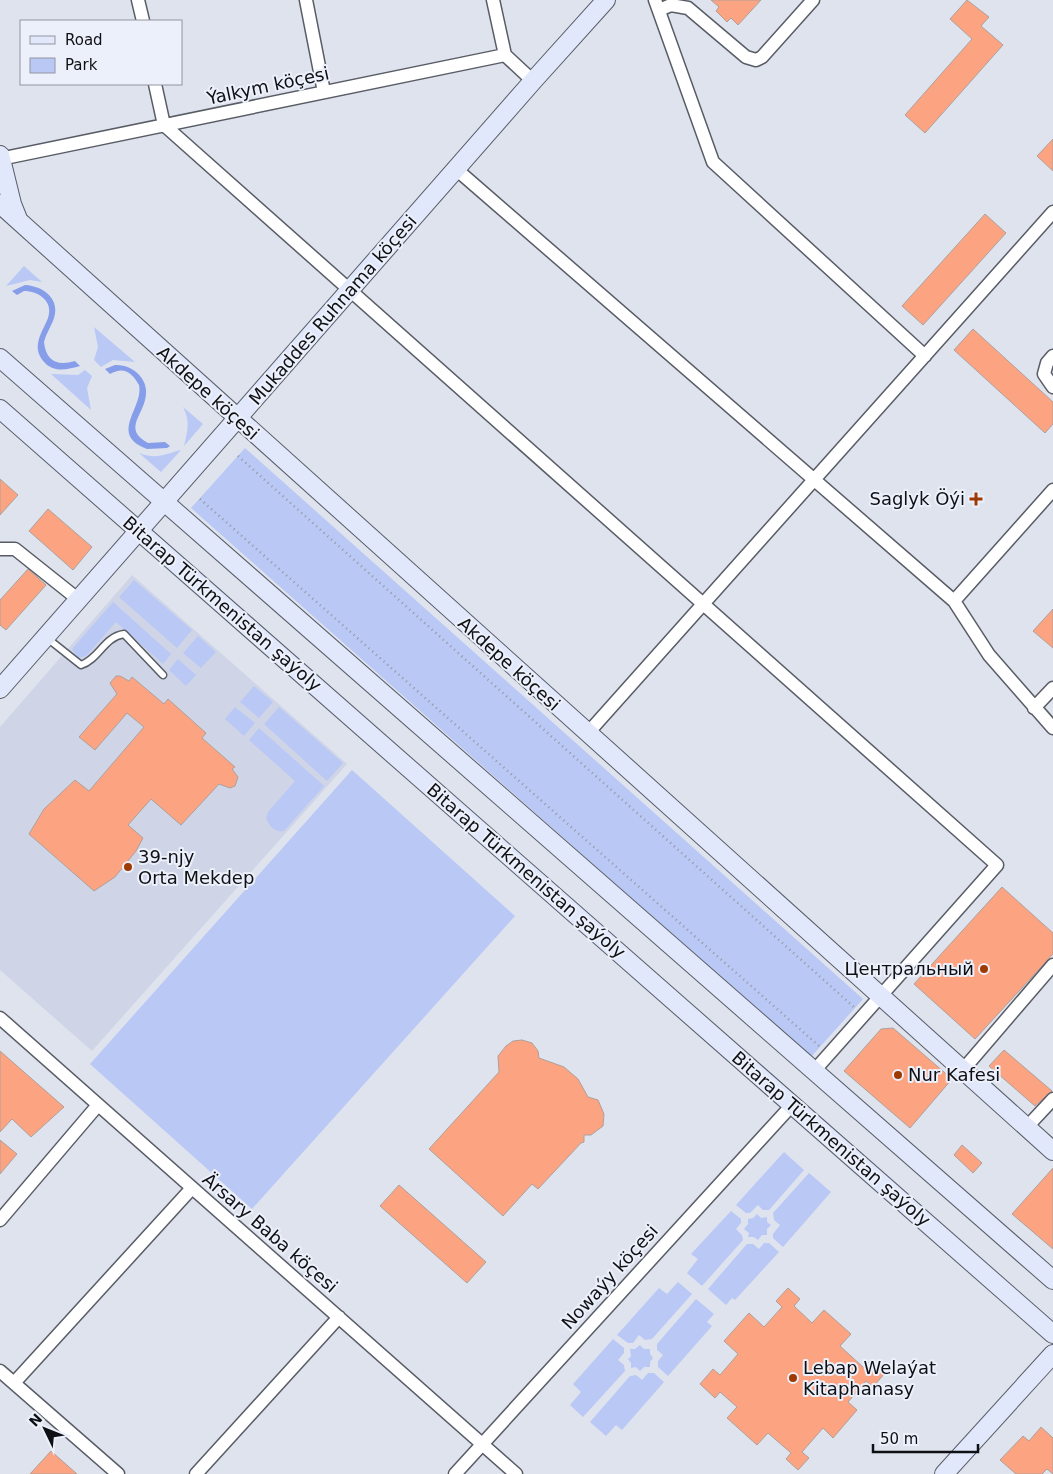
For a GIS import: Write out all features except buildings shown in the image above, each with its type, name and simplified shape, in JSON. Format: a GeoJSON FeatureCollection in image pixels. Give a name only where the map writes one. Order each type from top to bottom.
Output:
{"type":"FeatureCollection","features":[{"type":"Feature","properties":{"kind":"main road","name":"Mukaddes Ruhnama köçesi"},"geometry":{"type":"LineString","coordinates":[[0,689],[606,0]]}},
{"type":"Feature","properties":{"kind":"main road","name":"Akdepe köçesi"},"geometry":{"type":"LineString","coordinates":[[0,158],[12,204],[19,222],[586,734],[1053,1152]]}},
{"type":"Feature","properties":{"kind":"main road"},"geometry":{"type":"LineString","coordinates":[[0,204],[19,222]]}},
{"type":"Feature","properties":{"kind":"main road"},"geometry":{"type":"LineString","coordinates":[[0,358],[1053,1280]]}},
{"type":"Feature","properties":{"kind":"main road","name":"Bitarap Türkmenistan şaýoly"},"geometry":{"type":"LineString","coordinates":[[0,409],[1053,1334]]}},
{"type":"Feature","properties":{"kind":"main road"},"geometry":{"type":"LineString","coordinates":[[944,1474],[1053,1354]]}},
{"type":"Feature","properties":{"kind":"street"},"geometry":{"type":"LineString","coordinates":[[138,0],[143,20]]}},
{"type":"Feature","properties":{"kind":"street"},"geometry":{"type":"LineString","coordinates":[[306,0],[324,92]]}},
{"type":"Feature","properties":{"kind":"street"},"geometry":{"type":"LineString","coordinates":[[493,0],[505,55],[533,81]]}},
{"type":"Feature","properties":{"kind":"street"},"geometry":{"type":"LineString","coordinates":[[813,0],[762,57],[756,60],[746,57],[688,8],[657,5],[713,162],[925,356]]}},
{"type":"Feature","properties":{"kind":"street","name":"Ýalkym köçesi"},"geometry":{"type":"LineString","coordinates":[[0,158],[505,55]]}},
{"type":"Feature","properties":{"kind":"street"},"geometry":{"type":"LineString","coordinates":[[156,85],[164,125],[997,865],[814,1071]]}},
{"type":"Feature","properties":{"kind":"street"},"geometry":{"type":"LineString","coordinates":[[456,169],[954,601],[989,655],[1053,728]]}},
{"type":"Feature","properties":{"kind":"street"},"geometry":{"type":"LineString","coordinates":[[586,734],[1053,212]]}},
{"type":"Feature","properties":{"kind":"street"},"geometry":{"type":"LineString","coordinates":[[1053,356],[1047,363],[1044,374],[1053,387]]}},
{"type":"Feature","properties":{"kind":"street"},"geometry":{"type":"LineString","coordinates":[[954,601],[1053,490]]}},
{"type":"Feature","properties":{"kind":"street"},"geometry":{"type":"LineString","coordinates":[[0,549],[15,549],[78,600]]}},
{"type":"Feature","properties":{"kind":"street"},"geometry":{"type":"LineString","coordinates":[[1034,708],[1053,688]]}},
{"type":"Feature","properties":{"kind":"street"},"geometry":{"type":"LineString","coordinates":[[962,1071],[1053,965]]}},
{"type":"Feature","properties":{"kind":"street","name":"Ärsary Baba köçesi"},"geometry":{"type":"LineString","coordinates":[[0,1018],[516,1474]]}},
{"type":"Feature","properties":{"kind":"street"},"geometry":{"type":"LineString","coordinates":[[1026,1128],[1053,1099]]}},
{"type":"Feature","properties":{"kind":"street"},"geometry":{"type":"LineString","coordinates":[[0,1220],[98,1105]]}},
{"type":"Feature","properties":{"kind":"street","name":"Nowaýy köçesi"},"geometry":{"type":"LineString","coordinates":[[455,1474],[792,1105]]}},
{"type":"Feature","properties":{"kind":"street"},"geometry":{"type":"LineString","coordinates":[[14,1383],[192,1188]]}},
{"type":"Feature","properties":{"kind":"street"},"geometry":{"type":"LineString","coordinates":[[196,1474],[339,1317]]}},
{"type":"Feature","properties":{"kind":"street"},"geometry":{"type":"LineString","coordinates":[[0,1371],[118,1474]]}},
{"type":"Feature","properties":{"kind":"lane"},"geometry":{"type":"LineString","coordinates":[[46,637],[81,666],[88,663],[113,636],[124,634],[163,675]]}},
{"type":"Feature","properties":{"kind":"path"},"geometry":{"type":"LineString","coordinates":[[238,456],[864,1016]]}},
{"type":"Feature","properties":{"kind":"path"},"geometry":{"type":"LineString","coordinates":[[200,499],[829,1054]]}},
{"type":"Feature","properties":{"kind":"shaded area","name":"39-njy Orta Mekdep"},"geometry":{"type":"Polygon","coordinates":[[[132,575],[347,764],[92,1051],[0,970],[0,727],[132,575]]]}},
{"type":"Feature","properties":{"kind":"green space"},"geometry":{"type":"Polygon","coordinates":[[[24,266],[42,282],[30,280],[6,286],[24,266]]]}},
{"type":"Feature","properties":{"kind":"green space"},"geometry":{"type":"Polygon","coordinates":[[[94,327],[135,362],[113,360],[101,367],[94,360],[98,347],[94,327]]]}},
{"type":"Feature","properties":{"kind":"green space"},"geometry":{"type":"Polygon","coordinates":[[[85,370],[92,376],[87,388],[91,410],[51,374],[78,375],[85,370]]]}},
{"type":"Feature","properties":{"kind":"green space"},"geometry":{"type":"Polygon","coordinates":[[[183,407],[203,424],[184,446],[188,422],[183,407]]]}},
{"type":"Feature","properties":{"kind":"green space"},"geometry":{"type":"Polygon","coordinates":[[[245,448],[863,999],[811,1057],[191,508],[245,448]]]}},
{"type":"Feature","properties":{"kind":"green space"},"geometry":{"type":"Polygon","coordinates":[[[181,450],[161,472],[139,453],[156,456],[181,450]]]}},
{"type":"Feature","properties":{"kind":"green space"},"geometry":{"type":"Polygon","coordinates":[[[134,580],[192,630],[177,648],[119,597],[134,580]]]}},
{"type":"Feature","properties":{"kind":"green space"},"geometry":{"type":"Polygon","coordinates":[[[113,602],[171,654],[163,664],[116,622],[86,656],[78,658],[72,649],[113,602]]]}},
{"type":"Feature","properties":{"kind":"green space"},"geometry":{"type":"Polygon","coordinates":[[[198,636],[216,652],[201,668],[183,653],[198,636]]]}},
{"type":"Feature","properties":{"kind":"green space"},"geometry":{"type":"Polygon","coordinates":[[[178,659],[196,675],[186,686],[169,670],[178,659]]]}},
{"type":"Feature","properties":{"kind":"green space"},"geometry":{"type":"Polygon","coordinates":[[[254,686],[273,702],[259,718],[240,702],[254,686]]]}},
{"type":"Feature","properties":{"kind":"green space"},"geometry":{"type":"Polygon","coordinates":[[[235,707],[255,723],[244,736],[225,719],[235,707]]]}},
{"type":"Feature","properties":{"kind":"green space"},"geometry":{"type":"Polygon","coordinates":[[[279,707],[343,763],[327,781],[264,724],[279,707]]]}},
{"type":"Feature","properties":{"kind":"green space"},"geometry":{"type":"Polygon","coordinates":[[[259,728],[324,786],[284,831],[278,831],[273,828],[266,818],[268,812],[295,781],[249,740],[259,728]]]}},
{"type":"Feature","properties":{"kind":"green space"},"geometry":{"type":"Polygon","coordinates":[[[352,770],[515,916],[252,1209],[90,1064],[352,770]]]}},
{"type":"Feature","properties":{"kind":"green space"},"geometry":{"type":"Polygon","coordinates":[[[784,1152],[804,1170],[769,1210],[763,1210],[758,1205],[750,1213],[746,1213],[736,1205],[784,1152]]]}},
{"type":"Feature","properties":{"kind":"green space"},"geometry":{"type":"Polygon","coordinates":[[[809,1173],[831,1192],[783,1247],[773,1238],[773,1234],[780,1225],[774,1220],[773,1213],[809,1173]]]}},
{"type":"Feature","properties":{"kind":"green space"},"geometry":{"type":"Polygon","coordinates":[[[731,1211],[741,1219],[741,1223],[736,1229],[742,1235],[743,1240],[702,1286],[687,1273],[698,1259],[691,1254],[731,1211]]]}},
{"type":"Feature","properties":{"kind":"green space"},"geometry":{"type":"Polygon","coordinates":[[[757,1214],[761,1218],[767,1217],[767,1222],[771,1225],[767,1229],[767,1235],[762,1235],[758,1240],[754,1237],[748,1237],[749,1233],[744,1229],[748,1224],[748,1219],[753,1218],[757,1214]]]}},
{"type":"Feature","properties":{"kind":"green space"},"geometry":{"type":"Polygon","coordinates":[[[764,1243],[769,1243],[779,1252],[735,1300],[732,1298],[726,1305],[708,1289],[747,1244],[753,1244],[759,1249],[764,1243]]]}},
{"type":"Feature","properties":{"kind":"green space"},"geometry":{"type":"Polygon","coordinates":[[[678,1282],[692,1294],[652,1339],[645,1340],[639,1335],[633,1343],[628,1343],[617,1335],[659,1288],[667,1294],[678,1282]]]}},
{"type":"Feature","properties":{"kind":"green space"},"geometry":{"type":"Polygon","coordinates":[[[696,1299],[714,1314],[707,1322],[712,1326],[668,1376],[658,1367],[658,1361],[663,1355],[657,1350],[657,1344],[696,1299]]]}},
{"type":"Feature","properties":{"kind":"green space"},"geometry":{"type":"Polygon","coordinates":[[[613,1339],[624,1348],[624,1353],[618,1360],[624,1365],[625,1371],[583,1417],[570,1405],[581,1392],[573,1384],[613,1339]]]}},
{"type":"Feature","properties":{"kind":"green space"},"geometry":{"type":"Polygon","coordinates":[[[640,1345],[644,1349],[650,1349],[650,1354],[653,1358],[650,1362],[650,1367],[644,1367],[640,1371],[636,1367],[631,1368],[631,1363],[628,1359],[631,1356],[630,1349],[635,1349],[640,1345]]]}},
{"type":"Feature","properties":{"kind":"green space"},"geometry":{"type":"Polygon","coordinates":[[[648,1373],[654,1373],[664,1382],[622,1430],[616,1425],[606,1436],[590,1422],[630,1376],[636,1375],[642,1380],[648,1373]]]}},
{"type":"Feature","properties":{"kind":"water"},"geometry":{"type":"Polygon","coordinates":[[[25,285],[45,291],[50,296],[55,307],[53,321],[44,342],[47,354],[54,361],[63,363],[75,361],[80,366],[54,369],[41,358],[38,341],[48,318],[49,307],[44,298],[39,295],[24,291],[17,295],[12,291],[25,285]]]}},
{"type":"Feature","properties":{"kind":"water"},"geometry":{"type":"Polygon","coordinates":[[[115,365],[122,365],[134,370],[143,380],[145,386],[145,400],[135,428],[137,433],[148,443],[165,442],[170,446],[167,448],[147,449],[136,443],[130,436],[130,420],[137,403],[139,385],[127,372],[119,371],[110,374],[105,369],[115,365]]]}},
{"type":"Feature","properties":{"kind":"place","name":"Saglyk Öýi"},"geometry":{"type":"Point","coordinates":[976,499]}},
{"type":"Feature","properties":{"kind":"place","name":"39-njy Orta Mekdep"},"geometry":{"type":"Point","coordinates":[128,867]}},
{"type":"Feature","properties":{"kind":"place","name":"Центральный"},"geometry":{"type":"Point","coordinates":[984,969]}},
{"type":"Feature","properties":{"kind":"place","name":"Nur Kafesi"},"geometry":{"type":"Point","coordinates":[898,1075]}},
{"type":"Feature","properties":{"kind":"place","name":"Lebap Welaýat Kitaphanasy"},"geometry":{"type":"Point","coordinates":[793,1378]}}]}
